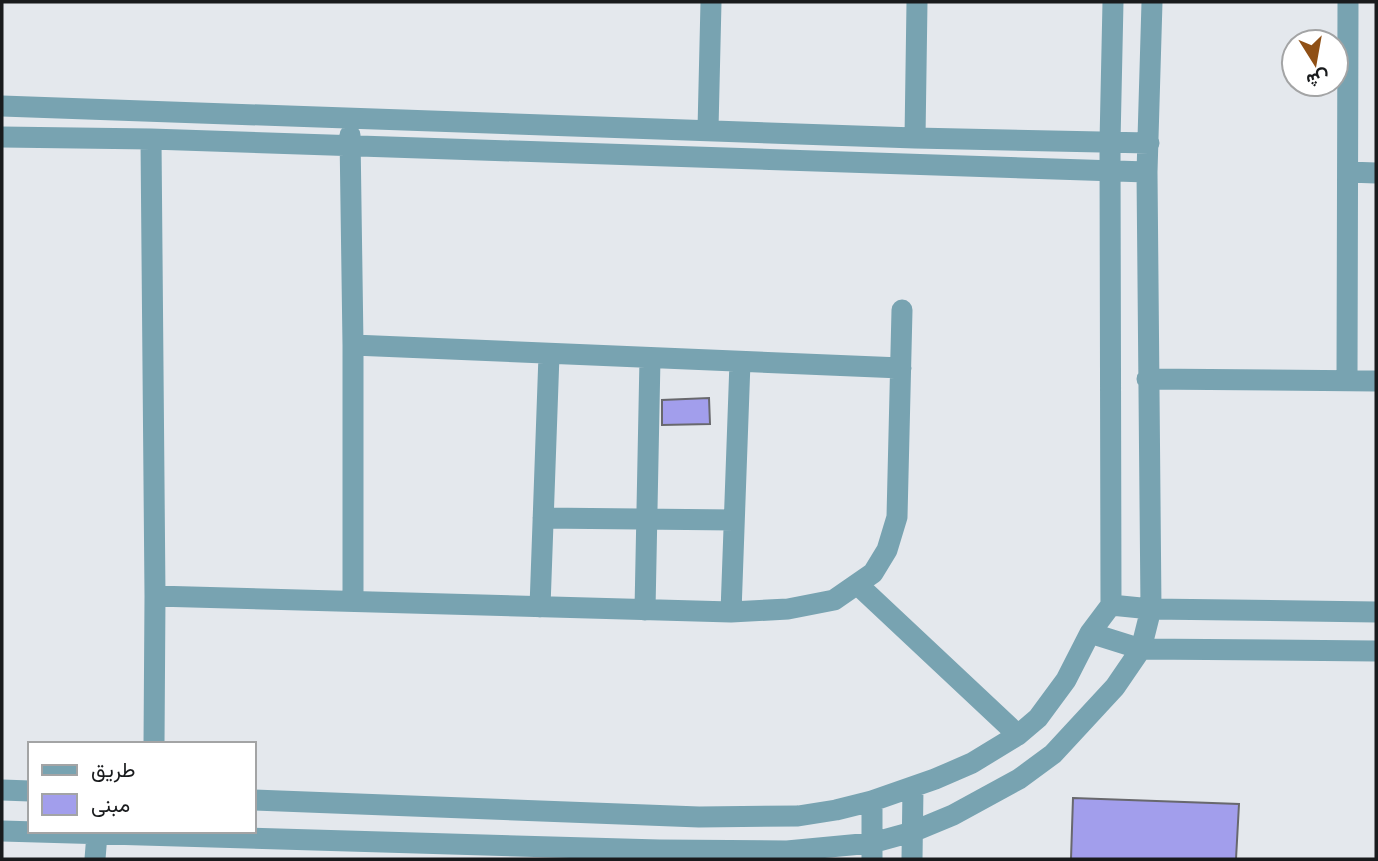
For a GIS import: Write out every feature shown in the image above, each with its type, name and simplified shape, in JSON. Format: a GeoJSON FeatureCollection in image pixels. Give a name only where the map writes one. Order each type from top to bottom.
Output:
{"type":"FeatureCollection","features":[{"type":"Feature","properties":{"kind":"street"},"geometry":{"type":"LineString","coordinates":[[708,129],[711,2]]}},
{"type":"Feature","properties":{"kind":"street"},"geometry":{"type":"LineString","coordinates":[[915,138],[917,2]]}},
{"type":"Feature","properties":{"kind":"street"},"geometry":{"type":"LineString","coordinates":[[256,800],[699,817],[799,816],[872,801],[913,788],[972,763],[1018,735],[1038,718],[1066,680],[1090,633],[1111,605],[1110,142],[1113,2]]}},
{"type":"Feature","properties":{"kind":"street"},"geometry":{"type":"LineString","coordinates":[[65,833],[659,855],[872,851],[990,796],[1053,754],[1115,687],[1141,649],[1151,609],[1147,172],[1152,2]]}},
{"type":"Feature","properties":{"kind":"street"},"geometry":{"type":"LineString","coordinates":[[1347,380],[1348,2]]}},
{"type":"Feature","properties":{"kind":"street"},"geometry":{"type":"LineString","coordinates":[[2,106],[915,138],[1149,143]]}},
{"type":"Feature","properties":{"kind":"street"},"geometry":{"type":"LineString","coordinates":[[350,118],[353,601]]}},
{"type":"Feature","properties":{"kind":"street"},"geometry":{"type":"LineString","coordinates":[[2,137],[151,139],[1147,172]]}},
{"type":"Feature","properties":{"kind":"street"},"geometry":{"type":"LineString","coordinates":[[151,139],[154,742]]}},
{"type":"Feature","properties":{"kind":"street"},"geometry":{"type":"LineString","coordinates":[[1348,172],[1376,173]]}},
{"type":"Feature","properties":{"kind":"street"},"geometry":{"type":"LineString","coordinates":[[155,596],[731,611],[788,610],[834,600],[873,573],[887,550],[897,517],[902,310]]}},
{"type":"Feature","properties":{"kind":"street"},"geometry":{"type":"LineString","coordinates":[[353,345],[901,368]]}},
{"type":"Feature","properties":{"kind":"street"},"geometry":{"type":"LineString","coordinates":[[540,607],[549,355]]}},
{"type":"Feature","properties":{"kind":"street"},"geometry":{"type":"LineString","coordinates":[[645,610],[650,358]]}},
{"type":"Feature","properties":{"kind":"street"},"geometry":{"type":"LineString","coordinates":[[731,611],[740,362]]}},
{"type":"Feature","properties":{"kind":"street"},"geometry":{"type":"LineString","coordinates":[[1147,379],[1376,381]]}},
{"type":"Feature","properties":{"kind":"street"},"geometry":{"type":"LineString","coordinates":[[543,518],[734,520]]}},
{"type":"Feature","properties":{"kind":"street"},"geometry":{"type":"LineString","coordinates":[[858,584],[1018,735]]}},
{"type":"Feature","properties":{"kind":"street"},"geometry":{"type":"LineString","coordinates":[[1111,605],[1151,609],[1376,612]]}},
{"type":"Feature","properties":{"kind":"street"},"geometry":{"type":"LineString","coordinates":[[1090,633],[1141,649],[1376,651]]}},
{"type":"Feature","properties":{"kind":"street"},"geometry":{"type":"LineString","coordinates":[[912,859],[913,788]]}},
{"type":"Feature","properties":{"kind":"street"},"geometry":{"type":"LineString","coordinates":[[2,790],[28,792]]}},
{"type":"Feature","properties":{"kind":"street"},"geometry":{"type":"LineString","coordinates":[[872,801],[872,851]]}},
{"type":"Feature","properties":{"kind":"street"},"geometry":{"type":"LineString","coordinates":[[2,831],[28,832]]}},
{"type":"Feature","properties":{"kind":"street"},"geometry":{"type":"LineString","coordinates":[[95,859],[97,834]]}},
{"type":"Feature","properties":{"kind":"building"},"geometry":{"type":"Polygon","coordinates":[[[709,398],[710,424],[662,425],[662,400],[709,398]]]}},
{"type":"Feature","properties":{"kind":"building"},"geometry":{"type":"Polygon","coordinates":[[[1073,798],[1239,804],[1236,859],[1071,859],[1073,798]]]}}]}
